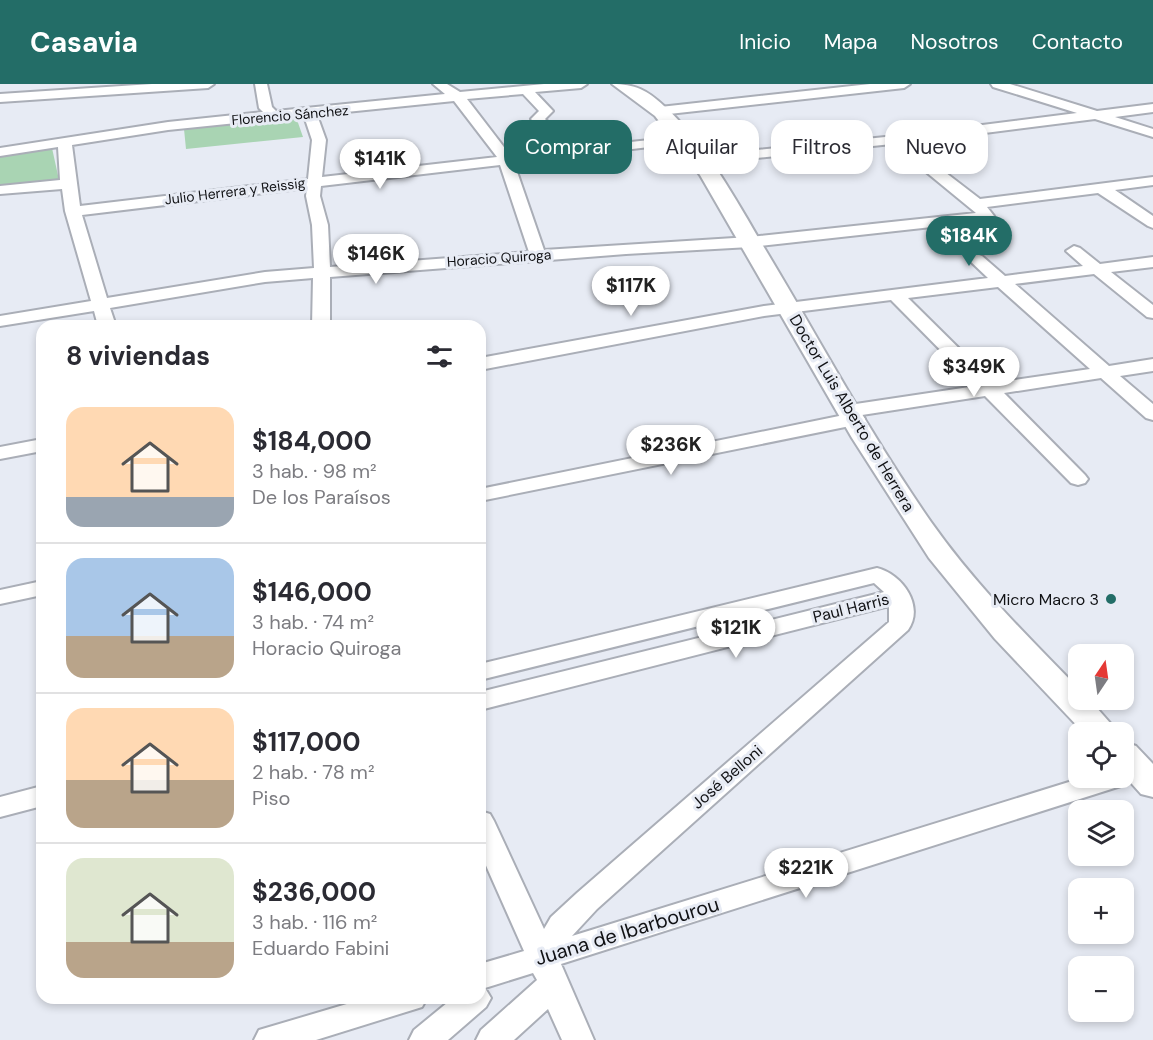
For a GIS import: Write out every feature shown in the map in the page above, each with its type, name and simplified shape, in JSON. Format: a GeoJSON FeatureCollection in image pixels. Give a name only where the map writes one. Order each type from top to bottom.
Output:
{"type":"FeatureCollection","features":[{"type":"Feature","properties":{"kind":"street"},"geometry":{"type":"LineString","coordinates":[[0,98],[7,84]]}},
{"type":"Feature","properties":{"kind":"street"},"geometry":{"type":"LineString","coordinates":[[0,98],[87,88],[208,84]]}},
{"type":"Feature","properties":{"kind":"street"},"geometry":{"type":"LineString","coordinates":[[261,84],[266,108],[273,116]]}},
{"type":"Feature","properties":{"kind":"street"},"geometry":{"type":"LineString","coordinates":[[439,84],[459,98],[504,157]]}},
{"type":"Feature","properties":{"kind":"street","name":"Florencio Sánchez"},"geometry":{"type":"LineString","coordinates":[[0,152],[168,126],[581,84]]}},
{"type":"Feature","properties":{"kind":"street","name":"Doctor Luis Alberto de Herrera"},"geometry":{"type":"LineString","coordinates":[[620,84],[639,95],[660,111],[667,120]]}},
{"type":"Feature","properties":{"kind":"street"},"geometry":{"type":"LineString","coordinates":[[660,111],[904,84]]}},
{"type":"Feature","properties":{"kind":"street"},"geometry":{"type":"LineString","coordinates":[[997,84],[1153,133]]}},
{"type":"Feature","properties":{"kind":"street"},"geometry":{"type":"LineString","coordinates":[[527,91],[546,111],[539,120]]}},
{"type":"Feature","properties":{"kind":"street"},"geometry":{"type":"LineString","coordinates":[[988,128],[1153,108]]}},
{"type":"Feature","properties":{"kind":"street"},"geometry":{"type":"LineString","coordinates":[[310,113],[319,140],[312,182],[320,225],[321,320]]}},
{"type":"Feature","properties":{"kind":"street"},"geometry":{"type":"LineString","coordinates":[[759,154],[885,141]]}},
{"type":"Feature","properties":{"kind":"street"},"geometry":{"type":"LineString","coordinates":[[65,142],[68,184],[73,211],[105,320]]}},
{"type":"Feature","properties":{"kind":"street","name":"Julio Herrera y Reissig"},"geometry":{"type":"LineString","coordinates":[[73,211],[504,158]]}},
{"type":"Feature","properties":{"kind":"street"},"geometry":{"type":"LineString","coordinates":[[510,174],[538,255]]}},
{"type":"Feature","properties":{"kind":"street","name":"Doctor Luis Alberto de Herrera"},"geometry":{"type":"LineString","coordinates":[[708,174],[920,525],[989,614],[1092,722]]}},
{"type":"Feature","properties":{"kind":"street"},"geometry":{"type":"LineString","coordinates":[[936,174],[980,211]]}},
{"type":"Feature","properties":{"kind":"street","name":"Horacio Quiroga"},"geometry":{"type":"LineString","coordinates":[[0,321],[265,277],[538,255],[750,242],[980,211],[1100,187],[1153,181]]}},
{"type":"Feature","properties":{"kind":"street"},"geometry":{"type":"LineString","coordinates":[[0,190],[68,184]]}},
{"type":"Feature","properties":{"kind":"street"},"geometry":{"type":"LineString","coordinates":[[1100,187],[1153,223]]}},
{"type":"Feature","properties":{"kind":"street"},"geometry":{"type":"LineString","coordinates":[[1074,251],[1153,313]]}},
{"type":"Feature","properties":{"kind":"street"},"geometry":{"type":"LineString","coordinates":[[976,259],[1153,414]]}},
{"type":"Feature","properties":{"kind":"street"},"geometry":{"type":"LineString","coordinates":[[486,363],[789,307],[1153,262]]}},
{"type":"Feature","properties":{"kind":"street"},"geometry":{"type":"LineString","coordinates":[[896,294],[1078,478]]}},
{"type":"Feature","properties":{"kind":"street"},"geometry":{"type":"LineString","coordinates":[[486,494],[852,415],[1153,365]]}},
{"type":"Feature","properties":{"kind":"street"},"geometry":{"type":"LineString","coordinates":[[0,453],[36,446]]}},
{"type":"Feature","properties":{"kind":"street","name":"Paul Harris"},"geometry":{"type":"LineString","coordinates":[[486,671],[877,575],[887,580],[899,596],[486,699]]}},
{"type":"Feature","properties":{"kind":"street"},"geometry":{"type":"LineString","coordinates":[[0,597],[36,589]]}},
{"type":"Feature","properties":{"kind":"street","name":"José Belloni"},"geometry":{"type":"LineString","coordinates":[[492,1040],[548,971],[562,926],[587,901],[900,625],[902,612],[899,596]]}},
{"type":"Feature","properties":{"kind":"street","name":"Juana de Ibarbourou"},"geometry":{"type":"LineString","coordinates":[[486,975],[510,968],[548,971],[1135,770]]}},
{"type":"Feature","properties":{"kind":"street"},"geometry":{"type":"LineString","coordinates":[[0,807],[36,798]]}},
{"type":"Feature","properties":{"kind":"street"},"geometry":{"type":"LineString","coordinates":[[486,834],[578,1040]]}},
{"type":"Feature","properties":{"kind":"street"},"geometry":{"type":"LineString","coordinates":[[486,988],[510,968]]}},
{"type":"Feature","properties":{"kind":"street"},"geometry":{"type":"LineString","coordinates":[[270,1040],[391,1004]]}},
{"type":"Feature","properties":{"kind":"street"},"geometry":{"type":"LineString","coordinates":[[425,1040],[468,1004]]}},
{"type":"Feature","properties":{"kind":"green space"},"geometry":{"type":"Polygon","coordinates":[[[296,117],[303,137],[186,149],[184,129],[296,117]]]}},
{"type":"Feature","properties":{"kind":"green space"},"geometry":{"type":"Polygon","coordinates":[[[52,148],[59,180],[0,187],[0,157],[52,148]]]}},
{"type":"Feature","properties":{"kind":"place","name":"Micro Macro 3"},"geometry":{"type":"Point","coordinates":[1111,599]}}]}
